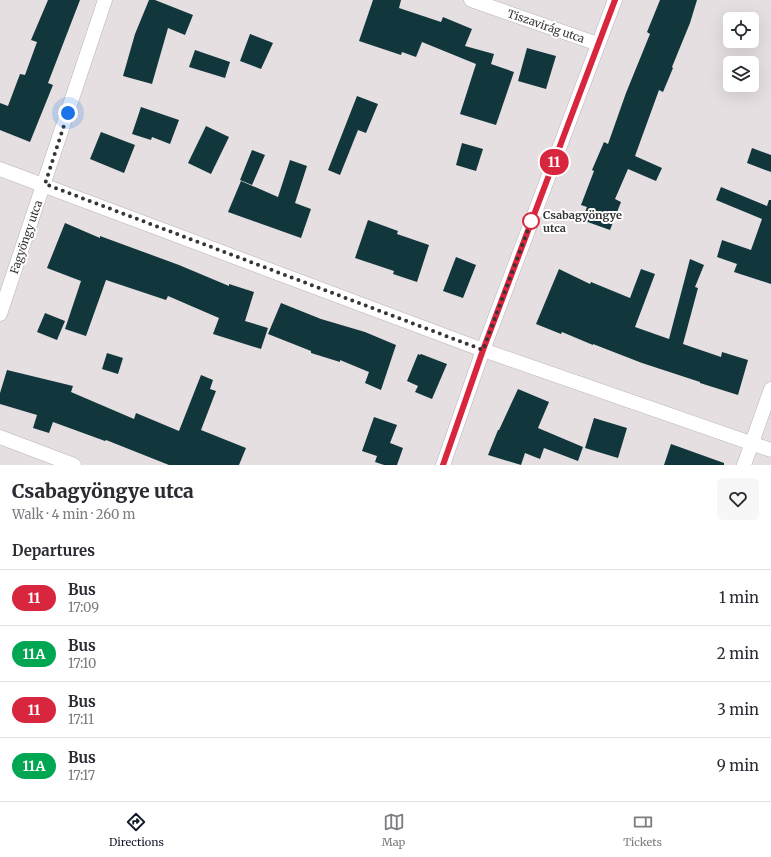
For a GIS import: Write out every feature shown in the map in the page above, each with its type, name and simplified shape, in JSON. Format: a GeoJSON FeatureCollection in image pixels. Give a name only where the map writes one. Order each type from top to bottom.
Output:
{"type":"FeatureCollection","features":[{"type":"Feature","properties":{"kind":"street","name":"Fagyöngy utca"},"geometry":{"type":"LineString","coordinates":[[0,314],[45,184],[105,0]]}},
{"type":"Feature","properties":{"kind":"street","name":"Tiszavirág utca"},"geometry":{"type":"LineString","coordinates":[[471,0],[598,44]]}},
{"type":"Feature","properties":{"kind":"street"},"geometry":{"type":"LineString","coordinates":[[443,465],[483,350],[615,0]]}},
{"type":"Feature","properties":{"kind":"street"},"geometry":{"type":"LineString","coordinates":[[0,169],[45,184],[483,350],[771,450]]}},
{"type":"Feature","properties":{"kind":"street"},"geometry":{"type":"LineString","coordinates":[[744,465],[771,389]]}},
{"type":"Feature","properties":{"kind":"street"},"geometry":{"type":"LineString","coordinates":[[0,437],[74,465]]}},
{"type":"Feature","properties":{"kind":"building"},"geometry":{"type":"Polygon","coordinates":[[[48,0],[80,0],[48,83],[53,85],[30,142],[0,130],[0,103],[8,106],[20,74],[25,75],[37,42],[31,40],[48,0]]]}},
{"type":"Feature","properties":{"kind":"building"},"geometry":{"type":"Polygon","coordinates":[[[149,0],[155,0],[193,15],[185,35],[168,28],[152,84],[123,76],[135,34],[149,0]]]}},
{"type":"Feature","properties":{"kind":"building"},"geometry":{"type":"Polygon","coordinates":[[[373,0],[401,0],[399,8],[441,22],[443,17],[472,29],[465,46],[494,54],[491,64],[514,72],[496,125],[460,114],[476,64],[422,42],[416,57],[402,52],[401,55],[359,41],[373,0]]]}},
{"type":"Feature","properties":{"kind":"building"},"geometry":{"type":"Polygon","coordinates":[[[660,0],[697,0],[690,23],[672,67],[673,68],[663,92],[659,90],[635,156],[662,168],[656,181],[628,169],[615,199],[621,202],[610,230],[582,220],[587,207],[581,205],[594,171],[592,170],[604,142],[608,144],[626,93],[650,34],[647,32],[660,0]]]}},
{"type":"Feature","properties":{"kind":"building"},"geometry":{"type":"Polygon","coordinates":[[[250,34],[273,43],[261,69],[240,61],[250,34]]]}},
{"type":"Feature","properties":{"kind":"building"},"geometry":{"type":"Polygon","coordinates":[[[527,48],[556,56],[546,89],[518,81],[527,48]]]}},
{"type":"Feature","properties":{"kind":"building"},"geometry":{"type":"Polygon","coordinates":[[[195,50],[230,62],[225,78],[189,67],[195,50]]]}},
{"type":"Feature","properties":{"kind":"building"},"geometry":{"type":"Polygon","coordinates":[[[357,96],[378,104],[366,133],[358,130],[340,175],[328,170],[357,96]]]}},
{"type":"Feature","properties":{"kind":"building"},"geometry":{"type":"Polygon","coordinates":[[[141,107],[179,120],[170,144],[152,137],[151,140],[132,134],[141,107]]]}},
{"type":"Feature","properties":{"kind":"building"},"geometry":{"type":"Polygon","coordinates":[[[206,126],[229,137],[211,174],[188,163],[206,126]]]}},
{"type":"Feature","properties":{"kind":"building"},"geometry":{"type":"Polygon","coordinates":[[[101,132],[135,145],[124,173],[90,159],[101,132]]]}},
{"type":"Feature","properties":{"kind":"building"},"geometry":{"type":"Polygon","coordinates":[[[462,143],[483,149],[476,171],[456,165],[462,143]]]}},
{"type":"Feature","properties":{"kind":"building"},"geometry":{"type":"Polygon","coordinates":[[[752,148],[771,155],[771,172],[747,163],[752,148]]]}},
{"type":"Feature","properties":{"kind":"building"},"geometry":{"type":"Polygon","coordinates":[[[252,150],[265,155],[252,185],[240,180],[252,150]]]}},
{"type":"Feature","properties":{"kind":"building"},"geometry":{"type":"Polygon","coordinates":[[[290,160],[307,166],[295,203],[311,209],[301,238],[228,212],[241,181],[278,197],[290,160]]]}},
{"type":"Feature","properties":{"kind":"building"},"geometry":{"type":"Polygon","coordinates":[[[721,187],[767,206],[769,200],[771,200],[771,284],[734,272],[737,264],[717,257],[722,240],[751,250],[762,219],[716,200],[721,187]]]}},
{"type":"Feature","properties":{"kind":"building"},"geometry":{"type":"Polygon","coordinates":[[[368,220],[398,231],[397,234],[429,245],[417,282],[393,274],[394,271],[355,258],[368,220]]]}},
{"type":"Feature","properties":{"kind":"building"},"geometry":{"type":"Polygon","coordinates":[[[65,223],[100,238],[100,236],[179,265],[229,286],[229,284],[254,292],[245,321],[268,328],[261,349],[213,334],[219,318],[168,296],[166,300],[106,280],[86,336],[65,329],[81,281],[47,268],[65,223]]]}},
{"type":"Feature","properties":{"kind":"building"},"geometry":{"type":"Polygon","coordinates":[[[456,257],[476,265],[463,298],[443,291],[456,257]]]}},
{"type":"Feature","properties":{"kind":"building"},"geometry":{"type":"Polygon","coordinates":[[[690,259],[704,265],[695,287],[698,288],[683,344],[721,357],[722,352],[748,360],[738,395],[642,363],[562,332],[561,334],[536,324],[559,269],[590,284],[591,282],[630,298],[641,269],[655,274],[635,327],[669,339],[690,259]]]}},
{"type":"Feature","properties":{"kind":"building"},"geometry":{"type":"Polygon","coordinates":[[[281,303],[321,319],[365,332],[396,345],[381,390],[365,383],[369,372],[340,360],[340,362],[311,353],[311,351],[268,334],[281,303]]]}},
{"type":"Feature","properties":{"kind":"building"},"geometry":{"type":"Polygon","coordinates":[[[45,313],[65,321],[57,340],[37,332],[45,313]]]}},
{"type":"Feature","properties":{"kind":"building"},"geometry":{"type":"Polygon","coordinates":[[[107,353],[123,358],[118,374],[102,369],[107,353]]]}},
{"type":"Feature","properties":{"kind":"building"},"geometry":{"type":"Polygon","coordinates":[[[418,354],[447,364],[432,399],[415,392],[418,386],[407,381],[418,354]]]}},
{"type":"Feature","properties":{"kind":"building"},"geometry":{"type":"Polygon","coordinates":[[[7,370],[73,386],[71,392],[134,419],[136,413],[179,431],[201,375],[213,380],[210,389],[216,391],[201,430],[246,448],[239,465],[169,465],[106,440],[105,441],[53,422],[49,433],[33,428],[37,415],[0,404],[0,393],[7,370]]]}},
{"type":"Feature","properties":{"kind":"building"},"geometry":{"type":"Polygon","coordinates":[[[518,389],[549,402],[538,428],[583,447],[578,461],[544,448],[540,459],[525,453],[521,465],[488,455],[498,430],[518,389]]]}},
{"type":"Feature","properties":{"kind":"building"},"geometry":{"type":"Polygon","coordinates":[[[374,417],[397,425],[390,443],[403,448],[397,465],[384,465],[375,462],[377,456],[362,451],[374,417]]]}},
{"type":"Feature","properties":{"kind":"building"},"geometry":{"type":"Polygon","coordinates":[[[594,418],[627,428],[618,458],[585,448],[594,418]]]}},
{"type":"Feature","properties":{"kind":"building"},"geometry":{"type":"Polygon","coordinates":[[[671,444],[724,463],[724,465],[664,465],[671,444]]]}},
{"type":"Feature","properties":{"kind":"bus line","name":"11"},"geometry":{"type":"LineString","coordinates":[[443,465],[483,350],[615,0]]}},
{"type":"Feature","properties":{"kind":"place","name":"Csabagyöngye utca"},"geometry":{"type":"Point","coordinates":[531,221]}},
{"type":"Feature","properties":{"kind":"route"},"geometry":{"type":"LineString","coordinates":[[68,113],[45,184],[483,350],[532,219],[531,221]]}}]}
